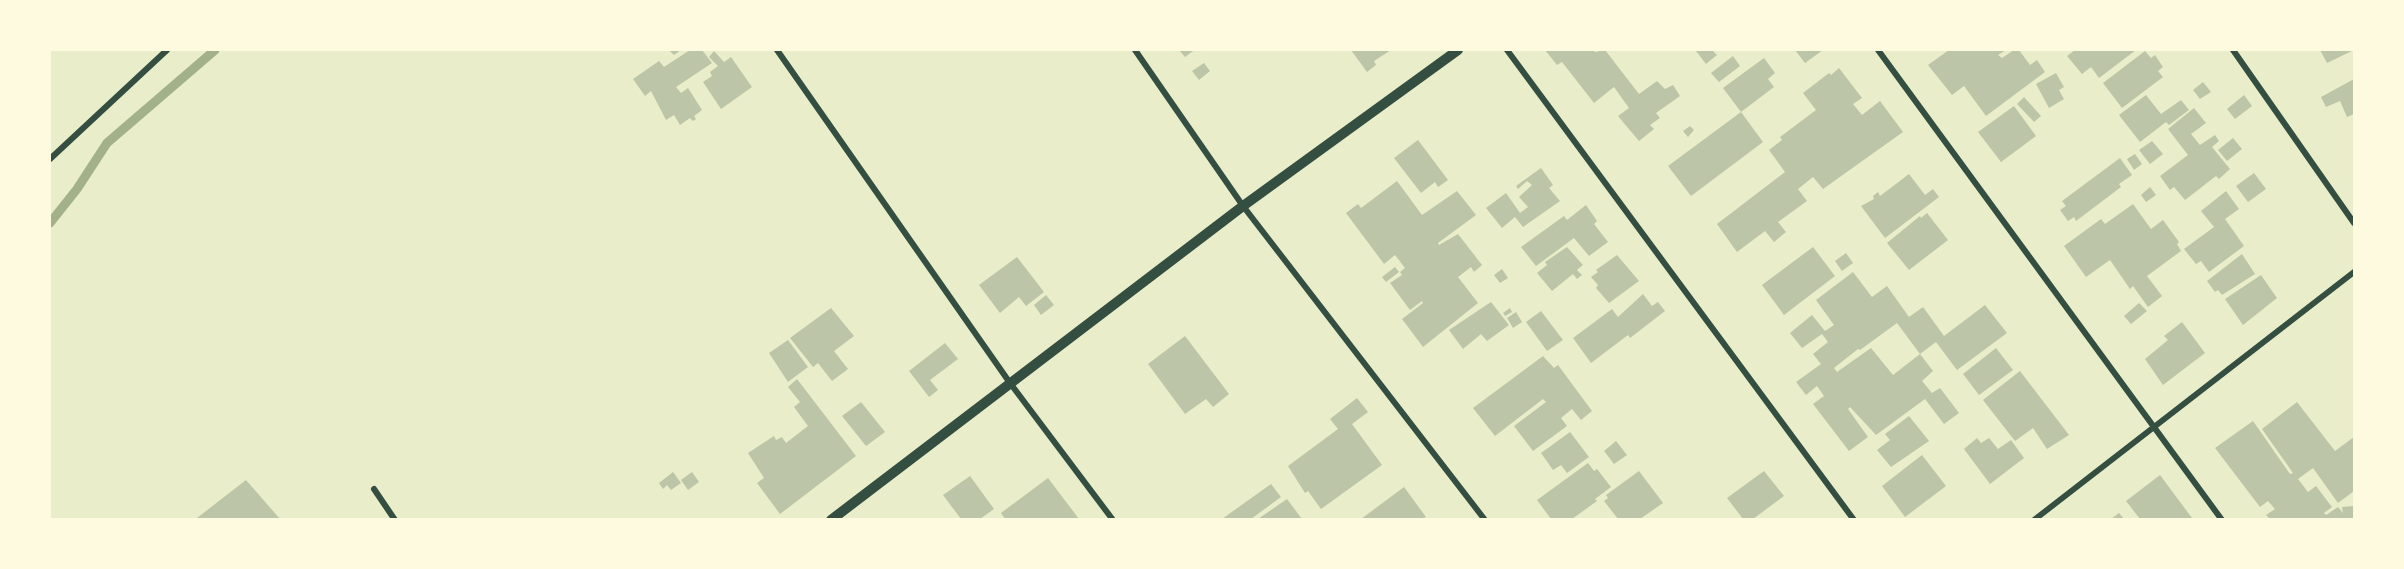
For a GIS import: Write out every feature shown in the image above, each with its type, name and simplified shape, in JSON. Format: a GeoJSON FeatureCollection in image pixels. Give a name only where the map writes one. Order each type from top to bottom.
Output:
{"type":"FeatureCollection","features":[{"type":"Feature","properties":{"kind":"street"},"geometry":{"type":"LineString","coordinates":[[50,159],[167,50]]}},
{"type":"Feature","properties":{"kind":"street"},"geometry":{"type":"LineString","coordinates":[[777,50],[1010,383],[1113,519]]}},
{"type":"Feature","properties":{"kind":"street"},"geometry":{"type":"LineString","coordinates":[[1135,50],[1242,206],[1485,519]]}},
{"type":"Feature","properties":{"kind":"street"},"geometry":{"type":"LineString","coordinates":[[831,519],[1242,206],[1458,50]]}},
{"type":"Feature","properties":{"kind":"street"},"geometry":{"type":"LineString","coordinates":[[1508,50],[1854,519]]}},
{"type":"Feature","properties":{"kind":"street"},"geometry":{"type":"LineString","coordinates":[[1878,50],[2222,519]]}},
{"type":"Feature","properties":{"kind":"street"},"geometry":{"type":"LineString","coordinates":[[2233,50],[2355,223]]}},
{"type":"Feature","properties":{"kind":"street"},"geometry":{"type":"LineString","coordinates":[[2034,519],[2355,272]]}},
{"type":"Feature","properties":{"kind":"street"},"geometry":{"type":"LineString","coordinates":[[374,489],[395,519]]}},
{"type":"Feature","properties":{"kind":"building"},"geometry":{"type":"Polygon","coordinates":[[[669,50],[681,50],[674,55],[669,50]]]}},
{"type":"Feature","properties":{"kind":"building"},"geometry":{"type":"Polygon","coordinates":[[[690,50],[702,50],[712,63],[676,87],[681,93],[688,88],[702,110],[694,116],[696,119],[693,121],[690,118],[680,125],[674,115],[666,120],[651,91],[645,96],[633,79],[659,61],[664,67],[690,50]]]}},
{"type":"Feature","properties":{"kind":"building"},"geometry":{"type":"Polygon","coordinates":[[[1179,50],[1192,50],[1193,51],[1185,57],[1179,50]]]}},
{"type":"Feature","properties":{"kind":"building"},"geometry":{"type":"Polygon","coordinates":[[[1351,50],[1391,50],[1374,61],[1376,65],[1367,72],[1351,50]]]}},
{"type":"Feature","properties":{"kind":"building"},"geometry":{"type":"Polygon","coordinates":[[[1545,50],[1593,50],[1595,52],[1605,50],[1639,94],[1657,81],[1665,89],[1673,85],[1680,96],[1656,113],[1660,118],[1650,125],[1654,129],[1639,141],[1618,116],[1629,108],[1614,87],[1594,103],[1562,62],[1557,65],[1545,50]]]}},
{"type":"Feature","properties":{"kind":"building"},"geometry":{"type":"Polygon","coordinates":[[[1712,50],[1717,55],[1706,64],[1696,51],[1712,50]]]}},
{"type":"Feature","properties":{"kind":"building"},"geometry":{"type":"Polygon","coordinates":[[[1795,50],[1823,50],[1805,63],[1795,50]]]}},
{"type":"Feature","properties":{"kind":"building"},"geometry":{"type":"Polygon","coordinates":[[[1949,50],[2006,50],[1998,55],[2002,58],[2014,50],[2019,50],[2030,65],[2037,60],[2045,72],[1986,116],[1964,86],[1952,95],[1928,65],[1949,50]]]}},
{"type":"Feature","properties":{"kind":"building"},"geometry":{"type":"Polygon","coordinates":[[[2075,50],[2136,50],[2099,78],[2091,67],[2082,74],[2067,56],[2075,50]]]}},
{"type":"Feature","properties":{"kind":"building"},"geometry":{"type":"Polygon","coordinates":[[[2320,50],[2354,50],[2327,63],[2320,50]]]}},
{"type":"Feature","properties":{"kind":"building"},"geometry":{"type":"Polygon","coordinates":[[[714,51],[724,62],[731,57],[752,87],[721,109],[703,82],[712,76],[710,72],[718,66],[709,57],[714,51]]]}},
{"type":"Feature","properties":{"kind":"building"},"geometry":{"type":"Polygon","coordinates":[[[2145,51],[2151,58],[2155,55],[2163,67],[2158,71],[2163,77],[2122,108],[2103,83],[2145,51]]]}},
{"type":"Feature","properties":{"kind":"building"},"geometry":{"type":"Polygon","coordinates":[[[1733,56],[1740,66],[1719,82],[1711,73],[1733,56]]]}},
{"type":"Feature","properties":{"kind":"building"},"geometry":{"type":"Polygon","coordinates":[[[1764,58],[1775,73],[1768,79],[1774,87],[1741,112],[1723,88],[1764,58]]]}},
{"type":"Feature","properties":{"kind":"building"},"geometry":{"type":"Polygon","coordinates":[[[1204,63],[1210,71],[1199,80],[1192,71],[1204,63]]]}},
{"type":"Feature","properties":{"kind":"building"},"geometry":{"type":"Polygon","coordinates":[[[1839,68],[1862,98],[1853,104],[1862,115],[1880,101],[1903,132],[1823,189],[1813,177],[1798,189],[1807,201],[1778,222],[1786,232],[1774,242],[1765,231],[1737,252],[1717,224],[1785,172],[1769,150],[1782,140],[1780,137],[1816,110],[1803,93],[1839,68]]]}},
{"type":"Feature","properties":{"kind":"building"},"geometry":{"type":"Polygon","coordinates":[[[2056,73],[2064,87],[2059,90],[2064,99],[2049,108],[2036,84],[2056,73]]]}},
{"type":"Feature","properties":{"kind":"building"},"geometry":{"type":"Polygon","coordinates":[[[2354,79],[2354,114],[2347,117],[2340,101],[2326,107],[2321,97],[2354,79]]]}},
{"type":"Feature","properties":{"kind":"building"},"geometry":{"type":"Polygon","coordinates":[[[2203,82],[2211,92],[2200,99],[2193,90],[2203,82]]]}},
{"type":"Feature","properties":{"kind":"building"},"geometry":{"type":"Polygon","coordinates":[[[2146,95],[2161,114],[2181,100],[2189,110],[2169,125],[2166,122],[2140,142],[2119,115],[2146,95]]]}},
{"type":"Feature","properties":{"kind":"building"},"geometry":{"type":"Polygon","coordinates":[[[2244,95],[2252,106],[2235,119],[2227,109],[2244,95]]]}},
{"type":"Feature","properties":{"kind":"building"},"geometry":{"type":"Polygon","coordinates":[[[2024,97],[2041,116],[2034,122],[2017,104],[2024,97]]]}},
{"type":"Feature","properties":{"kind":"building"},"geometry":{"type":"Polygon","coordinates":[[[2014,106],[2036,136],[2001,162],[1978,132],[2014,106]]]}},
{"type":"Feature","properties":{"kind":"building"},"geometry":{"type":"Polygon","coordinates":[[[2194,108],[2206,123],[2191,134],[2200,145],[2215,135],[2219,141],[2212,147],[2230,169],[2219,179],[2216,176],[2185,200],[2174,187],[2170,190],[2160,176],[2188,155],[2168,129],[2194,108]]]}},
{"type":"Feature","properties":{"kind":"building"},"geometry":{"type":"Polygon","coordinates":[[[1741,112],[1763,142],[1691,196],[1668,166],[1741,112]]]}},
{"type":"Feature","properties":{"kind":"building"},"geometry":{"type":"Polygon","coordinates":[[[1690,126],[1694,130],[1688,137],[1683,131],[1690,126]]]}},
{"type":"Feature","properties":{"kind":"building"},"geometry":{"type":"Polygon","coordinates":[[[2233,138],[2242,149],[2227,161],[2218,150],[2233,138]]]}},
{"type":"Feature","properties":{"kind":"building"},"geometry":{"type":"Polygon","coordinates":[[[1418,140],[1448,180],[1438,187],[1435,182],[1421,193],[1394,158],[1418,140]]]}},
{"type":"Feature","properties":{"kind":"building"},"geometry":{"type":"Polygon","coordinates":[[[2152,141],[2163,154],[2150,164],[2139,150],[2152,141]]]}},
{"type":"Feature","properties":{"kind":"building"},"geometry":{"type":"Polygon","coordinates":[[[2135,154],[2142,164],[2134,170],[2127,159],[2135,154]]]}},
{"type":"Feature","properties":{"kind":"building"},"geometry":{"type":"Polygon","coordinates":[[[2120,158],[2132,175],[2119,184],[2121,187],[2076,221],[2074,217],[2068,221],[2060,210],[2066,206],[2062,201],[2120,158]]]}},
{"type":"Feature","properties":{"kind":"building"},"geometry":{"type":"Polygon","coordinates":[[[1541,168],[1553,185],[1549,188],[1560,201],[1523,227],[1515,217],[1502,228],[1486,208],[1506,193],[1520,213],[1528,207],[1519,197],[1532,185],[1527,181],[1518,189],[1516,186],[1541,168]]]}},
{"type":"Feature","properties":{"kind":"building"},"geometry":{"type":"Polygon","coordinates":[[[2254,173],[2266,189],[2248,202],[2236,186],[2254,173]]]}},
{"type":"Feature","properties":{"kind":"building"},"geometry":{"type":"Polygon","coordinates":[[[1909,174],[1925,195],[1933,189],[1939,197],[1885,238],[1861,206],[1874,199],[1873,196],[1878,192],[1880,196],[1909,174]]]}},
{"type":"Feature","properties":{"kind":"building"},"geometry":{"type":"Polygon","coordinates":[[[1397,181],[1422,215],[1457,191],[1476,215],[1438,243],[1439,245],[1458,234],[1482,265],[1474,272],[1471,267],[1458,277],[1478,303],[1423,347],[1402,319],[1423,303],[1422,301],[1410,310],[1390,283],[1402,275],[1400,272],[1405,268],[1395,255],[1384,264],[1346,213],[1358,204],[1361,208],[1397,181]]]}},
{"type":"Feature","properties":{"kind":"building"},"geometry":{"type":"Polygon","coordinates":[[[2150,187],[2156,195],[2146,202],[2141,195],[2150,187]]]}},
{"type":"Feature","properties":{"kind":"building"},"geometry":{"type":"Polygon","coordinates":[[[2226,191],[2239,209],[2225,219],[2244,246],[2209,272],[2201,261],[2196,264],[2184,249],[2214,227],[2201,211],[2226,191]]]}},
{"type":"Feature","properties":{"kind":"building"},"geometry":{"type":"Polygon","coordinates":[[[2133,204],[2151,229],[2163,220],[2179,242],[2177,244],[2181,251],[2147,276],[2162,296],[2148,307],[2133,286],[2130,289],[2110,260],[2086,277],[2064,246],[2101,219],[2105,224],[2133,204]]]}},
{"type":"Feature","properties":{"kind":"building"},"geometry":{"type":"Polygon","coordinates":[[[1586,205],[1597,221],[1594,224],[1608,242],[1589,256],[1574,238],[1536,266],[1521,247],[1564,216],[1567,220],[1586,205]]]}},
{"type":"Feature","properties":{"kind":"building"},"geometry":{"type":"Polygon","coordinates":[[[1927,213],[1948,240],[1909,270],[1887,243],[1927,213]]]}},
{"type":"Feature","properties":{"kind":"building"},"geometry":{"type":"Polygon","coordinates":[[[1567,247],[1583,265],[1577,270],[1582,275],[1577,279],[1573,274],[1552,291],[1537,273],[1547,265],[1545,262],[1567,247]]]}},
{"type":"Feature","properties":{"kind":"building"},"geometry":{"type":"Polygon","coordinates":[[[1813,247],[1835,276],[1784,315],[1762,285],[1813,247]]]}},
{"type":"Feature","properties":{"kind":"building"},"geometry":{"type":"Polygon","coordinates":[[[1846,253],[1853,263],[1842,271],[1835,261],[1846,253]]]}},
{"type":"Feature","properties":{"kind":"building"},"geometry":{"type":"Polygon","coordinates":[[[2242,254],[2255,274],[2222,295],[2218,290],[2215,292],[2207,281],[2242,254]]]}},
{"type":"Feature","properties":{"kind":"building"},"geometry":{"type":"Polygon","coordinates":[[[1617,255],[1639,281],[1609,303],[1596,288],[1598,285],[1591,277],[1598,272],[1596,270],[1617,255]]]}},
{"type":"Feature","properties":{"kind":"building"},"geometry":{"type":"Polygon","coordinates":[[[1017,257],[1044,292],[1026,306],[1019,297],[1000,313],[979,285],[1017,257]]]}},
{"type":"Feature","properties":{"kind":"building"},"geometry":{"type":"Polygon","coordinates":[[[1395,267],[1399,272],[1386,282],[1382,277],[1395,267]]]}},
{"type":"Feature","properties":{"kind":"building"},"geometry":{"type":"Polygon","coordinates":[[[1502,269],[1508,278],[1500,283],[1494,275],[1502,269]]]}},
{"type":"Feature","properties":{"kind":"building"},"geometry":{"type":"Polygon","coordinates":[[[1853,272],[1872,297],[1887,286],[1909,317],[1923,307],[1944,336],[1985,305],[2007,333],[1957,370],[1936,342],[1920,354],[1933,371],[1922,381],[1932,393],[1940,388],[1959,413],[1944,424],[1925,399],[1876,435],[1850,407],[1848,409],[1868,437],[1849,451],[1813,404],[1824,396],[1817,386],[1806,395],[1796,382],[1821,364],[1813,354],[1828,342],[1822,334],[1802,348],[1790,333],[1812,315],[1825,331],[1834,325],[1816,300],[1853,272]],[[1897,323],[1834,368],[1837,372],[1871,348],[1893,375],[1920,354],[1897,323]]]}},
{"type":"Feature","properties":{"kind":"building"},"geometry":{"type":"Polygon","coordinates":[[[2261,275],[2277,298],[2243,325],[2225,299],[2261,275]]]}},
{"type":"Feature","properties":{"kind":"building"},"geometry":{"type":"Polygon","coordinates":[[[1643,294],[1652,306],[1658,302],[1665,311],[1630,338],[1628,335],[1591,363],[1573,338],[1612,309],[1618,317],[1643,294]]]}},
{"type":"Feature","properties":{"kind":"building"},"geometry":{"type":"Polygon","coordinates":[[[1046,295],[1054,305],[1041,315],[1034,305],[1046,295]]]}},
{"type":"Feature","properties":{"kind":"building"},"geometry":{"type":"Polygon","coordinates":[[[1491,302],[1509,325],[1487,341],[1481,334],[1463,349],[1449,330],[1491,302]]]}},
{"type":"Feature","properties":{"kind":"building"},"geometry":{"type":"Polygon","coordinates":[[[2139,303],[2147,311],[2131,324],[2124,316],[2139,303]]]}},
{"type":"Feature","properties":{"kind":"building"},"geometry":{"type":"Polygon","coordinates":[[[831,308],[854,336],[834,351],[848,369],[832,381],[818,363],[813,367],[790,338],[831,308]]]}},
{"type":"Feature","properties":{"kind":"building"},"geometry":{"type":"Polygon","coordinates":[[[1510,308],[1512,312],[1505,316],[1503,313],[1510,308]]]}},
{"type":"Feature","properties":{"kind":"building"},"geometry":{"type":"Polygon","coordinates":[[[1541,311],[1563,340],[1547,351],[1526,322],[1541,311]]]}},
{"type":"Feature","properties":{"kind":"building"},"geometry":{"type":"Polygon","coordinates":[[[1516,312],[1522,322],[1513,328],[1507,318],[1516,312]]]}},
{"type":"Feature","properties":{"kind":"building"},"geometry":{"type":"Polygon","coordinates":[[[2182,322],[2205,353],[2163,385],[2145,359],[2168,340],[2164,336],[2182,322]]]}},
{"type":"Feature","properties":{"kind":"building"},"geometry":{"type":"Polygon","coordinates":[[[1185,336],[1229,394],[1213,407],[1206,399],[1185,414],[1148,364],[1185,336]]]}},
{"type":"Feature","properties":{"kind":"building"},"geometry":{"type":"Polygon","coordinates":[[[788,340],[808,367],[788,382],[769,353],[788,340]]]}},
{"type":"Feature","properties":{"kind":"building"},"geometry":{"type":"Polygon","coordinates":[[[945,343],[958,359],[930,380],[938,390],[929,397],[909,371],[945,343]]]}},
{"type":"Feature","properties":{"kind":"building"},"geometry":{"type":"Polygon","coordinates":[[[1996,348],[2013,370],[1979,395],[1963,374],[1996,348]]]}},
{"type":"Feature","properties":{"kind":"building"},"geometry":{"type":"Polygon","coordinates":[[[1543,356],[1554,368],[1558,365],[1592,411],[1581,420],[1572,409],[1561,418],[1567,426],[1533,451],[1514,426],[1546,402],[1543,399],[1495,436],[1473,408],[1543,356]]]}},
{"type":"Feature","properties":{"kind":"building"},"geometry":{"type":"Polygon","coordinates":[[[2020,371],[2069,435],[2047,449],[2033,428],[2015,441],[1983,400],[2020,371]]]}},
{"type":"Feature","properties":{"kind":"building"},"geometry":{"type":"Polygon","coordinates":[[[797,379],[856,456],[780,514],[757,483],[764,478],[748,453],[774,436],[776,440],[782,437],[786,443],[808,426],[794,407],[800,402],[788,387],[797,379]]]}},
{"type":"Feature","properties":{"kind":"building"},"geometry":{"type":"Polygon","coordinates":[[[1357,398],[1368,412],[1352,424],[1382,465],[1321,509],[1308,491],[1305,493],[1288,466],[1338,429],[1330,419],[1357,398]]]}},
{"type":"Feature","properties":{"kind":"building"},"geometry":{"type":"Polygon","coordinates":[[[861,402],[885,432],[866,446],[842,416],[861,402]]]}},
{"type":"Feature","properties":{"kind":"building"},"geometry":{"type":"Polygon","coordinates":[[[2297,402],[2335,451],[2354,437],[2354,491],[2338,503],[2313,468],[2298,479],[2308,492],[2316,486],[2332,507],[2324,513],[2326,515],[2338,507],[2343,513],[2342,507],[2354,506],[2354,518],[2270,519],[2266,515],[2275,509],[2268,501],[2260,507],[2215,448],[2253,421],[2290,474],[2293,473],[2262,429],[2297,402]]]}},
{"type":"Feature","properties":{"kind":"building"},"geometry":{"type":"Polygon","coordinates":[[[1909,416],[1929,441],[1891,467],[1877,450],[1890,440],[1885,434],[1909,416]]]}},
{"type":"Feature","properties":{"kind":"building"},"geometry":{"type":"Polygon","coordinates":[[[1570,432],[1589,457],[1567,473],[1561,465],[1553,470],[1541,453],[1570,432]]]}},
{"type":"Feature","properties":{"kind":"building"},"geometry":{"type":"Polygon","coordinates":[[[1977,438],[1981,443],[1989,438],[1998,449],[2011,440],[2024,458],[1990,484],[1964,449],[1977,438]]]}},
{"type":"Feature","properties":{"kind":"building"},"geometry":{"type":"Polygon","coordinates":[[[1616,441],[1627,455],[1614,464],[1604,451],[1616,441]]]}},
{"type":"Feature","properties":{"kind":"building"},"geometry":{"type":"Polygon","coordinates":[[[1922,455],[1946,486],[1905,517],[1882,486],[1922,455]]]}},
{"type":"Feature","properties":{"kind":"building"},"geometry":{"type":"Polygon","coordinates":[[[1588,463],[1594,471],[1597,469],[1611,487],[1595,499],[1597,501],[1572,519],[1551,519],[1537,500],[1588,463]]]}},
{"type":"Feature","properties":{"kind":"building"},"geometry":{"type":"Polygon","coordinates":[[[1639,471],[1663,503],[1640,519],[1618,519],[1604,501],[1608,498],[1606,495],[1639,471]]]}},
{"type":"Feature","properties":{"kind":"building"},"geometry":{"type":"Polygon","coordinates":[[[1764,471],[1784,496],[1753,519],[1743,519],[1727,498],[1764,471]]]}},
{"type":"Feature","properties":{"kind":"building"},"geometry":{"type":"Polygon","coordinates":[[[673,472],[681,483],[671,490],[667,485],[663,489],[659,483],[673,472]]]}},
{"type":"Feature","properties":{"kind":"building"},"geometry":{"type":"Polygon","coordinates":[[[692,472],[699,482],[688,490],[681,480],[692,472]]]}},
{"type":"Feature","properties":{"kind":"building"},"geometry":{"type":"Polygon","coordinates":[[[2160,475],[2191,519],[2140,519],[2126,501],[2160,475]]]}},
{"type":"Feature","properties":{"kind":"building"},"geometry":{"type":"Polygon","coordinates":[[[970,476],[994,509],[980,519],[961,519],[943,495],[970,476]]]}},
{"type":"Feature","properties":{"kind":"building"},"geometry":{"type":"Polygon","coordinates":[[[1048,478],[1079,519],[1005,519],[1001,513],[1048,478]]]}},
{"type":"Feature","properties":{"kind":"building"},"geometry":{"type":"Polygon","coordinates":[[[246,480],[280,519],[197,518],[246,480]]]}},
{"type":"Feature","properties":{"kind":"building"},"geometry":{"type":"Polygon","coordinates":[[[1271,484],[1281,497],[1251,519],[1222,519],[1271,484]]]}},
{"type":"Feature","properties":{"kind":"building"},"geometry":{"type":"Polygon","coordinates":[[[1404,487],[1426,517],[1422,519],[1361,519],[1404,487]]]}},
{"type":"Feature","properties":{"kind":"building"},"geometry":{"type":"Polygon","coordinates":[[[1287,499],[1302,519],[1258,519],[1287,499]]]}},
{"type":"Feature","properties":{"kind":"building"},"geometry":{"type":"Polygon","coordinates":[[[2119,513],[2124,519],[2111,519],[2119,513]]]}},
{"type":"Feature","properties":{"kind":"waterway"},"geometry":{"type":"LineString","coordinates":[[50,223],[77,189],[107,143],[215,50]]}}]}
